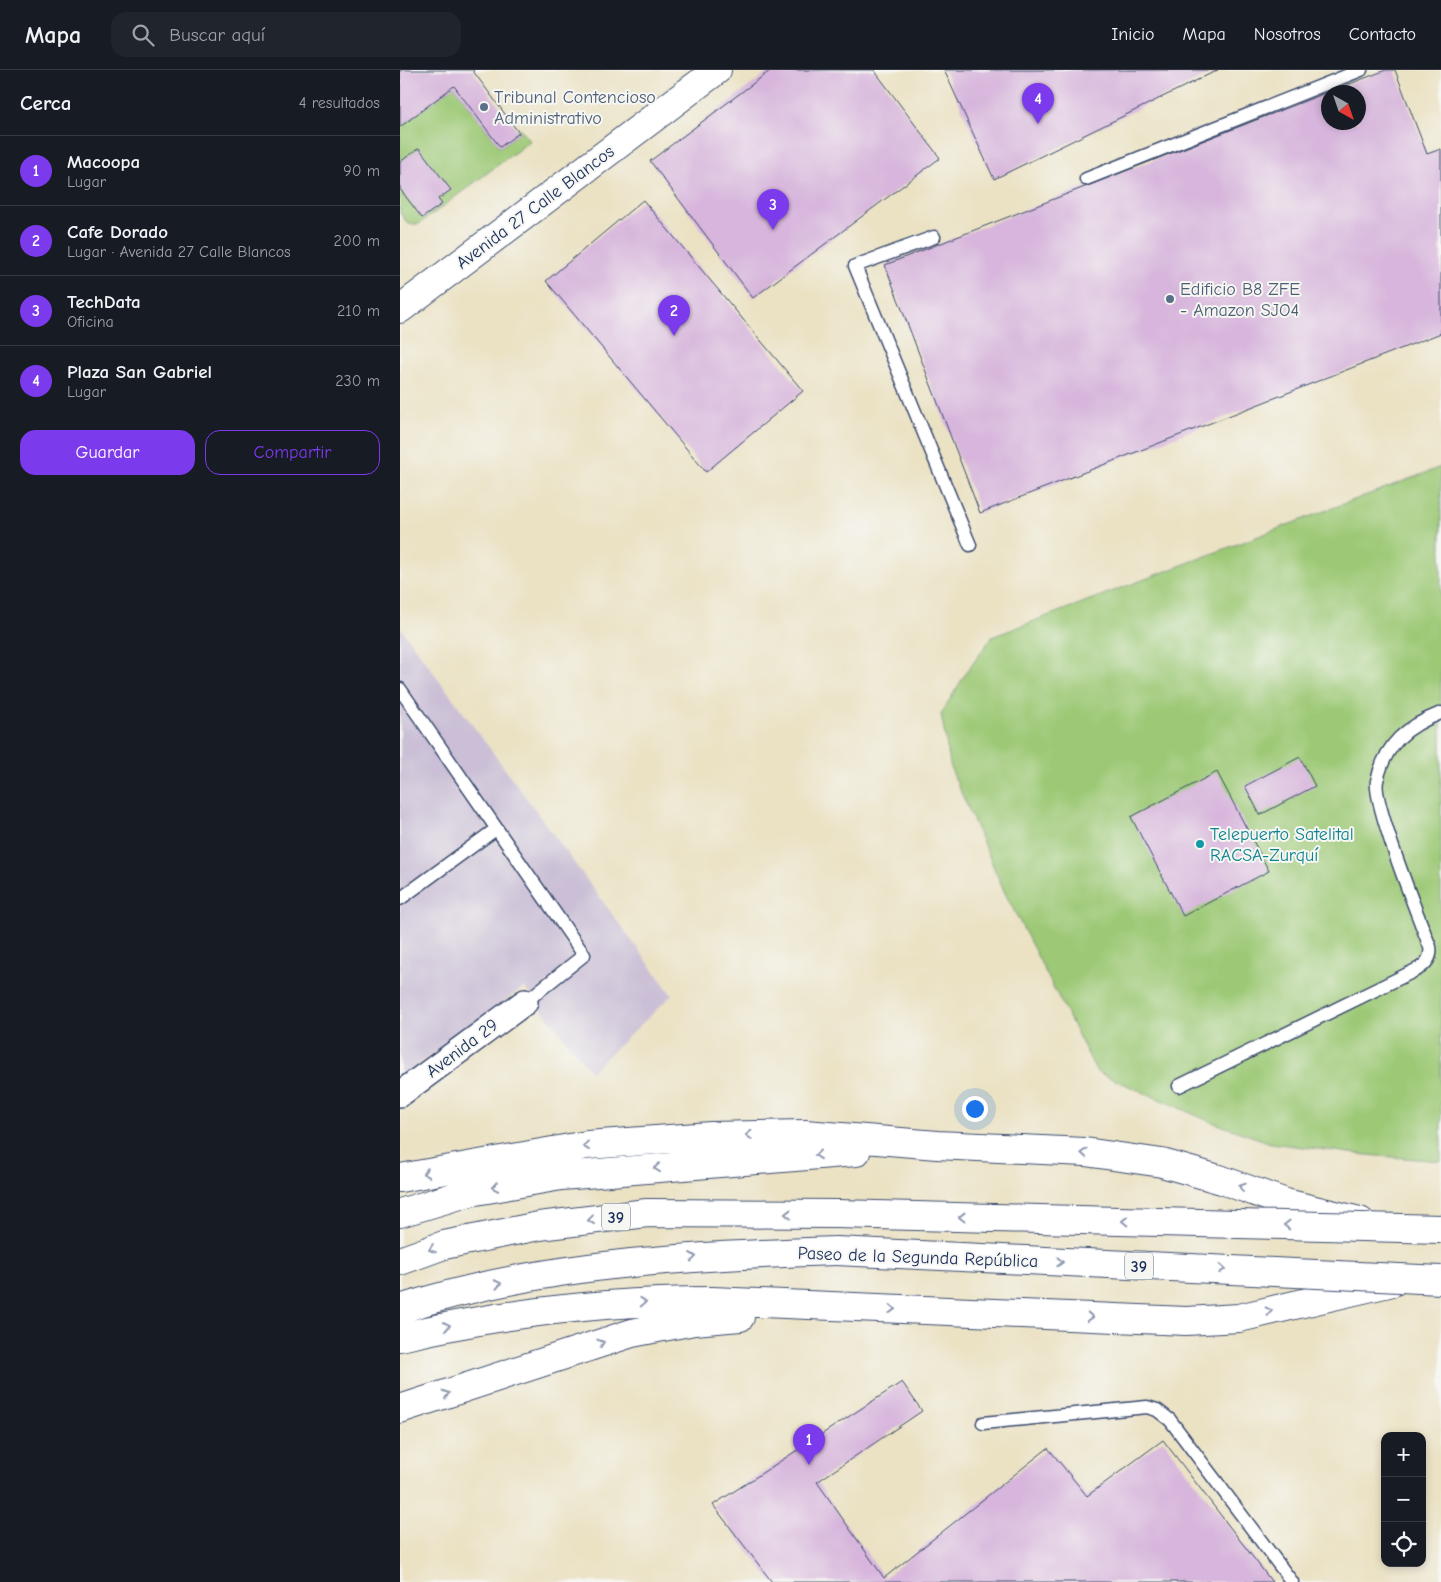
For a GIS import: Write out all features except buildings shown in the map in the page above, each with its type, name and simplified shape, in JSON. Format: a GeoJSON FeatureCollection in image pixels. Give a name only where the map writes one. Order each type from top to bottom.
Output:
{"type":"FeatureCollection","features":[{"type":"Feature","properties":{"kind":"main road","name":"Avenida 27 Calle Blancos"},"geometry":{"type":"LineString","coordinates":[[404,297],[718,70]]}},
{"type":"Feature","properties":{"kind":"main road"},"geometry":{"type":"LineString","coordinates":[[400,1178],[588,1146],[711,1136],[805,1134],[937,1145],[1086,1152],[1162,1164],[1222,1180],[1286,1203],[1441,1242]]}},
{"type":"Feature","properties":{"kind":"main road"},"geometry":{"type":"LineString","coordinates":[[400,1213],[470,1192],[561,1176],[937,1145]]}},
{"type":"Feature","properties":{"kind":"main road","name":"39"},"geometry":{"type":"LineString","coordinates":[[400,1261],[444,1245],[540,1226],[647,1213],[837,1214],[1441,1229]]}},
{"type":"Feature","properties":{"kind":"main road","name":"Paseo de la Segunda República"},"geometry":{"type":"LineString","coordinates":[[400,1309],[435,1298],[535,1276],[704,1256],[836,1251],[1441,1280]]}},
{"type":"Feature","properties":{"kind":"main road"},"geometry":{"type":"LineString","coordinates":[[400,1337],[447,1326],[558,1310],[645,1301],[712,1301],[1186,1321],[1239,1318],[1441,1271]]}},
{"type":"Feature","properties":{"kind":"main road"},"geometry":{"type":"LineString","coordinates":[[400,1409],[632,1333],[694,1321],[844,1308]]}},
{"type":"Feature","properties":{"kind":"street","name":"Avenida 29"},"geometry":{"type":"LineString","coordinates":[[400,1094],[525,1002]]}},
{"type":"Feature","properties":{"kind":"lane"},"geometry":{"type":"LineString","coordinates":[[1086,179],[1361,70]]}},
{"type":"Feature","properties":{"kind":"lane"},"geometry":{"type":"LineString","coordinates":[[934,237],[855,266],[970,545]]}},
{"type":"Feature","properties":{"kind":"lane"},"geometry":{"type":"LineString","coordinates":[[400,688],[496,830],[584,955],[525,1002]]}},
{"type":"Feature","properties":{"kind":"lane"},"geometry":{"type":"LineString","coordinates":[[1179,1086],[1418,969],[1429,959],[1430,947],[1394,848],[1378,798],[1376,783],[1397,738],[1422,720],[1441,713]]}},
{"type":"Feature","properties":{"kind":"lane"},"geometry":{"type":"LineString","coordinates":[[400,899],[496,830]]}},
{"type":"Feature","properties":{"kind":"lane"},"geometry":{"type":"LineString","coordinates":[[983,1423],[1147,1407],[1157,1410],[1170,1420],[1292,1582]]}},
{"type":"Feature","properties":{"kind":"shaded area"},"geometry":{"type":"Polygon","coordinates":[[[400,627],[672,995],[591,1072],[524,987],[400,1078],[400,627]]]}},
{"type":"Feature","properties":{"kind":"green space"},"geometry":{"type":"Polygon","coordinates":[[[454,86],[500,147],[519,133],[517,130],[520,128],[530,141],[419,224],[408,224],[400,213],[400,127],[454,86]]]}},
{"type":"Feature","properties":{"kind":"green space"},"geometry":{"type":"Polygon","coordinates":[[[1441,467],[1441,1161],[1366,1155],[1271,1143],[1209,1121],[1097,1072],[1005,893],[951,769],[941,714],[966,673],[992,637],[1441,467]]]}},
{"type":"Feature","properties":{"kind":"place","name":"Tribunal Contencioso Administrativo"},"geometry":{"type":"Point","coordinates":[484,107]}},
{"type":"Feature","properties":{"kind":"place","name":"Plaza San Gabriel"},"geometry":{"type":"Point","coordinates":[1038,124]}},
{"type":"Feature","properties":{"kind":"place","name":"TechData"},"geometry":{"type":"Point","coordinates":[773,230]}},
{"type":"Feature","properties":{"kind":"place","name":"Edificio B8 ZFE - Amazon SJO4"},"geometry":{"type":"Point","coordinates":[1170,299]}},
{"type":"Feature","properties":{"kind":"place","name":"Cafe Dorado"},"geometry":{"type":"Point","coordinates":[674,336]}},
{"type":"Feature","properties":{"kind":"place","name":"Telepuerto Satelital RACSA-Zurquí"},"geometry":{"type":"Point","coordinates":[1200,844]}},
{"type":"Feature","properties":{"kind":"place","name":"Macoopa"},"geometry":{"type":"Point","coordinates":[809,1465]}}]}
